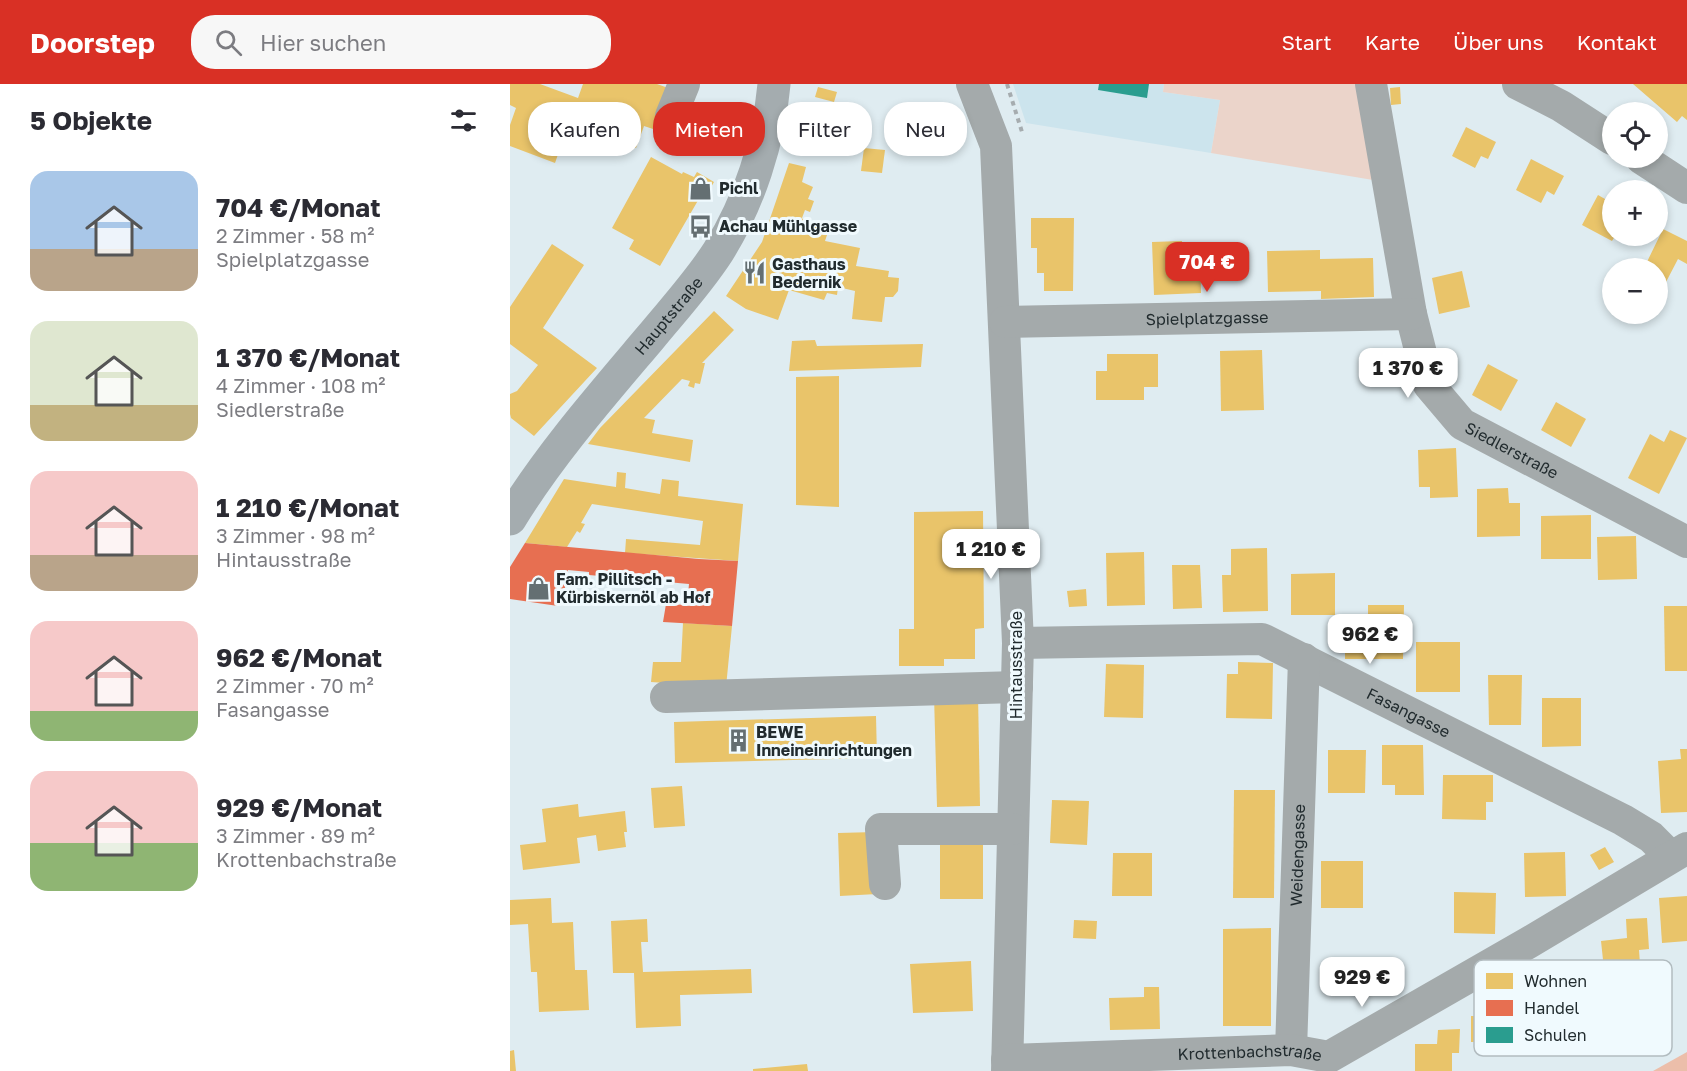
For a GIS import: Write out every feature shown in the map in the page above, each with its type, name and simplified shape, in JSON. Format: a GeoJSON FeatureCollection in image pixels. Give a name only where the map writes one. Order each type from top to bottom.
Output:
{"type":"FeatureCollection","features":[{"type":"Feature","properties":{"kind":"main road","name":"Hauptstraße"},"geometry":{"type":"LineString","coordinates":[[510,519],[570,434],[694,285],[717,252],[739,211],[761,155],[774,84]]}},
{"type":"Feature","properties":{"kind":"street"},"geometry":{"type":"LineString","coordinates":[[677,102],[684,84]]}},
{"type":"Feature","properties":{"kind":"street","name":"Hintausstraße"},"geometry":{"type":"LineString","coordinates":[[972,84],[996,146],[1018,643],[1007,1066]]}},
{"type":"Feature","properties":{"kind":"street","name":"Siedlerstraße"},"geometry":{"type":"LineString","coordinates":[[1371,84],[1411,314],[1429,385],[1462,424],[1687,542]]}},
{"type":"Feature","properties":{"kind":"street"},"geometry":{"type":"LineString","coordinates":[[1518,84],[1562,106],[1602,132]]}},
{"type":"Feature","properties":{"kind":"street"},"geometry":{"type":"LineString","coordinates":[[1656,168],[1687,188]]}},
{"type":"Feature","properties":{"kind":"street","name":"Spielplatzgasse"},"geometry":{"type":"LineString","coordinates":[[1005,322],[1411,314]]}},
{"type":"Feature","properties":{"kind":"street","name":"Fasangasse"},"geometry":{"type":"LineString","coordinates":[[1018,643],[1262,639],[1623,820],[1679,852]]}},
{"type":"Feature","properties":{"kind":"street","name":"Weidengasse"},"geometry":{"type":"LineString","coordinates":[[1291,1050],[1304,659]]}},
{"type":"Feature","properties":{"kind":"street"},"geometry":{"type":"LineString","coordinates":[[666,697],[1017,687]]}},
{"type":"Feature","properties":{"kind":"street"},"geometry":{"type":"LineString","coordinates":[[885,884],[881,829],[1013,829]]}},
{"type":"Feature","properties":{"kind":"street","name":"Krottenbachstraße"},"geometry":{"type":"LineString","coordinates":[[1498,960],[1679,852]]}},
{"type":"Feature","properties":{"kind":"street","name":"Krottenbachstraße"},"geometry":{"type":"LineString","coordinates":[[1007,1066],[1291,1050],[1329,1056],[1474,974]]}},
{"type":"Feature","properties":{"kind":"shaded area"},"geometry":{"type":"Polygon","coordinates":[[[1013,84],[1164,84],[1163,92],[1220,100],[1211,153],[1026,123],[1013,84]]]}},
{"type":"Feature","properties":{"kind":"shaded area"},"geometry":{"type":"Polygon","coordinates":[[[1164,84],[1356,84],[1373,180],[1211,153],[1220,100],[1163,92],[1164,84]]]}},
{"type":"Feature","properties":{"kind":"shaded area"},"geometry":{"type":"Polygon","coordinates":[[[1687,1052],[1687,1071],[1653,1071],[1687,1052]]]}},
{"type":"Feature","properties":{"kind":"building: Wohnen"},"geometry":{"type":"Polygon","coordinates":[[[510,84],[540,84],[578,98],[583,84],[657,84],[671,89],[666,102],[653,102],[653,129],[644,126],[641,134],[641,102],[528,102],[528,153],[510,146],[510,125],[516,108],[510,105],[510,84]]]}},
{"type":"Feature","properties":{"kind":"building: Wohnen"},"geometry":{"type":"Polygon","coordinates":[[[1633,84],[1687,84],[1687,120],[1682,116],[1677,122],[1668,114],[1668,102],[1654,102],[1633,84]]]}},
{"type":"Feature","properties":{"kind":"building: Wohnen"},"geometry":{"type":"Polygon","coordinates":[[[818,87],[837,92],[834,102],[815,97],[818,87]]]}},
{"type":"Feature","properties":{"kind":"building: Wohnen"},"geometry":{"type":"Polygon","coordinates":[[[1400,87],[1401,104],[1391,105],[1390,88],[1400,87]]]}},
{"type":"Feature","properties":{"kind":"building: Wohnen"},"geometry":{"type":"Polygon","coordinates":[[[1466,127],[1496,142],[1488,159],[1481,156],[1475,168],[1452,156],[1466,127]]]}},
{"type":"Feature","properties":{"kind":"building: Wohnen"},"geometry":{"type":"Polygon","coordinates":[[[872,149],[884,150],[882,173],[861,171],[863,156],[872,156],[872,149]]]}},
{"type":"Feature","properties":{"kind":"building: Wohnen"},"geometry":{"type":"Polygon","coordinates":[[[536,156],[557,156],[555,163],[536,156]]]}},
{"type":"Feature","properties":{"kind":"building: Wohnen"},"geometry":{"type":"Polygon","coordinates":[[[651,157],[682,174],[683,172],[694,177],[697,172],[714,182],[704,199],[700,197],[660,266],[629,249],[634,240],[612,228],[651,157]]]}},
{"type":"Feature","properties":{"kind":"building: Wohnen"},"geometry":{"type":"Polygon","coordinates":[[[1531,159],[1564,176],[1554,195],[1547,191],[1541,203],[1516,190],[1531,159]]]}},
{"type":"Feature","properties":{"kind":"building: Wohnen"},"geometry":{"type":"Polygon","coordinates":[[[789,163],[806,167],[802,182],[813,187],[808,199],[814,201],[810,212],[805,210],[802,218],[809,231],[814,231],[816,224],[829,229],[825,241],[860,248],[856,266],[889,271],[888,277],[899,278],[898,291],[893,297],[885,297],[882,322],[852,319],[855,291],[838,287],[837,295],[827,293],[824,300],[789,290],[778,320],[746,309],[726,296],[762,242],[789,163]]]}},
{"type":"Feature","properties":{"kind":"building: Wohnen"},"geometry":{"type":"Polygon","coordinates":[[[1598,195],[1602,197],[1602,236],[1582,225],[1598,195]]]}},
{"type":"Feature","properties":{"kind":"building: Wohnen"},"geometry":{"type":"Polygon","coordinates":[[[1031,218],[1074,218],[1073,291],[1044,291],[1044,273],[1037,273],[1037,248],[1031,248],[1031,218]]]}},
{"type":"Feature","properties":{"kind":"building: Wohnen"},"geometry":{"type":"Polygon","coordinates":[[[1668,232],[1687,241],[1687,264],[1678,259],[1668,278],[1668,258],[1649,258],[1655,246],[1668,246],[1668,232]]]}},
{"type":"Feature","properties":{"kind":"building: Wohnen"},"geometry":{"type":"Polygon","coordinates":[[[1182,241],[1183,256],[1200,256],[1201,293],[1154,295],[1152,242],[1182,241]]]}},
{"type":"Feature","properties":{"kind":"building: Wohnen"},"geometry":{"type":"Polygon","coordinates":[[[552,244],[584,265],[543,328],[597,368],[534,436],[511,418],[510,414],[510,394],[517,391],[538,365],[510,344],[510,307],[552,244]]]}},
{"type":"Feature","properties":{"kind":"building: Wohnen"},"geometry":{"type":"Polygon","coordinates":[[[1320,250],[1320,259],[1373,258],[1374,297],[1321,299],[1321,291],[1268,292],[1267,251],[1320,250]]]}},
{"type":"Feature","properties":{"kind":"building: Wohnen"},"geometry":{"type":"Polygon","coordinates":[[[1462,271],[1470,307],[1439,314],[1432,278],[1462,271]]]}},
{"type":"Feature","properties":{"kind":"building: Wohnen"},"geometry":{"type":"Polygon","coordinates":[[[714,311],[734,330],[702,363],[705,363],[700,384],[695,383],[694,388],[688,386],[690,381],[682,379],[644,418],[655,420],[652,433],[693,440],[690,462],[588,444],[600,428],[714,311]]]}},
{"type":"Feature","properties":{"kind":"building: Wohnen"},"geometry":{"type":"Polygon","coordinates":[[[815,340],[817,346],[923,344],[921,367],[789,371],[792,341],[815,340]]]}},
{"type":"Feature","properties":{"kind":"building: Wohnen"},"geometry":{"type":"Polygon","coordinates":[[[1262,350],[1264,410],[1221,411],[1220,351],[1262,350]]]}},
{"type":"Feature","properties":{"kind":"building: Wohnen"},"geometry":{"type":"Polygon","coordinates":[[[1107,354],[1158,354],[1158,387],[1144,387],[1144,400],[1096,400],[1096,371],[1107,371],[1107,354]]]}},
{"type":"Feature","properties":{"kind":"building: Wohnen"},"geometry":{"type":"Polygon","coordinates":[[[1488,364],[1518,380],[1501,411],[1472,395],[1488,364]]]}},
{"type":"Feature","properties":{"kind":"building: Wohnen"},"geometry":{"type":"Polygon","coordinates":[[[839,376],[839,507],[796,505],[796,377],[839,376]]]}},
{"type":"Feature","properties":{"kind":"building: Wohnen"},"geometry":{"type":"Polygon","coordinates":[[[1556,402],[1586,419],[1571,447],[1541,430],[1556,402]]]}},
{"type":"Feature","properties":{"kind":"building: Wohnen"},"geometry":{"type":"Polygon","coordinates":[[[1670,430],[1687,438],[1659,494],[1628,478],[1650,434],[1664,442],[1670,430]]]}},
{"type":"Feature","properties":{"kind":"building: Wohnen"},"geometry":{"type":"Polygon","coordinates":[[[1456,448],[1458,497],[1430,498],[1430,487],[1419,487],[1418,450],[1456,448]]]}},
{"type":"Feature","properties":{"kind":"building: Wohnen"},"geometry":{"type":"Polygon","coordinates":[[[617,472],[626,473],[625,488],[660,494],[662,479],[679,481],[678,496],[743,504],[738,561],[625,553],[626,539],[700,545],[703,521],[592,504],[581,523],[585,524],[580,533],[577,531],[567,547],[525,543],[564,479],[616,487],[617,472]]]}},
{"type":"Feature","properties":{"kind":"building: Wohnen"},"geometry":{"type":"Polygon","coordinates":[[[1508,488],[1509,503],[1520,503],[1520,536],[1477,537],[1477,489],[1508,488]]]}},
{"type":"Feature","properties":{"kind":"building: Wohnen"},"geometry":{"type":"Polygon","coordinates":[[[983,511],[984,628],[975,629],[975,659],[944,659],[944,666],[899,666],[899,629],[914,629],[914,512],[983,511]]]}},
{"type":"Feature","properties":{"kind":"building: Wohnen"},"geometry":{"type":"Polygon","coordinates":[[[1591,515],[1591,559],[1541,559],[1541,516],[1591,515]]]}},
{"type":"Feature","properties":{"kind":"building: Wohnen"},"geometry":{"type":"Polygon","coordinates":[[[1636,536],[1637,579],[1598,580],[1597,537],[1636,536]]]}},
{"type":"Feature","properties":{"kind":"building: Wohnen"},"geometry":{"type":"Polygon","coordinates":[[[1267,548],[1268,611],[1223,612],[1222,575],[1231,575],[1231,549],[1267,548]]]}},
{"type":"Feature","properties":{"kind":"building: Wohnen"},"geometry":{"type":"Polygon","coordinates":[[[1144,552],[1145,605],[1107,606],[1106,553],[1144,552]]]}},
{"type":"Feature","properties":{"kind":"building: Wohnen"},"geometry":{"type":"Polygon","coordinates":[[[1172,565],[1200,565],[1202,608],[1173,609],[1172,565]]]}},
{"type":"Feature","properties":{"kind":"building: Wohnen"},"geometry":{"type":"Polygon","coordinates":[[[1335,573],[1335,615],[1291,615],[1291,574],[1335,573]]]}},
{"type":"Feature","properties":{"kind":"building: Wohnen"},"geometry":{"type":"Polygon","coordinates":[[[1086,589],[1087,606],[1069,607],[1067,591],[1086,589]]]}},
{"type":"Feature","properties":{"kind":"building: Wohnen"},"geometry":{"type":"Polygon","coordinates":[[[1368,605],[1404,605],[1403,659],[1345,659],[1345,618],[1368,619],[1368,605]]]}},
{"type":"Feature","properties":{"kind":"building: Wohnen"},"geometry":{"type":"Polygon","coordinates":[[[1664,606],[1687,606],[1687,671],[1665,671],[1664,606]]]}},
{"type":"Feature","properties":{"kind":"building: Wohnen"},"geometry":{"type":"Polygon","coordinates":[[[683,623],[732,626],[726,687],[651,682],[653,662],[681,662],[683,623]]]}},
{"type":"Feature","properties":{"kind":"building: Wohnen"},"geometry":{"type":"Polygon","coordinates":[[[1416,642],[1460,642],[1460,692],[1416,692],[1416,642]]]}},
{"type":"Feature","properties":{"kind":"building: Wohnen"},"geometry":{"type":"Polygon","coordinates":[[[1238,662],[1273,663],[1272,719],[1226,718],[1227,674],[1238,674],[1238,662]]]}},
{"type":"Feature","properties":{"kind":"building: Wohnen"},"geometry":{"type":"Polygon","coordinates":[[[1106,664],[1144,665],[1143,718],[1104,717],[1106,664]]]}},
{"type":"Feature","properties":{"kind":"building: Wohnen"},"geometry":{"type":"Polygon","coordinates":[[[1488,675],[1522,675],[1521,725],[1489,725],[1488,675]]]}},
{"type":"Feature","properties":{"kind":"building: Wohnen"},"geometry":{"type":"Polygon","coordinates":[[[978,694],[980,806],[937,807],[934,695],[978,694]]]}},
{"type":"Feature","properties":{"kind":"building: Wohnen"},"geometry":{"type":"Polygon","coordinates":[[[1542,698],[1581,698],[1581,746],[1542,747],[1542,698]]]}},
{"type":"Feature","properties":{"kind":"building: Wohnen"},"geometry":{"type":"Polygon","coordinates":[[[876,716],[877,758],[675,763],[674,722],[876,716]]]}},
{"type":"Feature","properties":{"kind":"building: Wohnen"},"geometry":{"type":"Polygon","coordinates":[[[1382,745],[1423,745],[1424,795],[1395,795],[1395,785],[1382,785],[1382,745]]]}},
{"type":"Feature","properties":{"kind":"building: Wohnen"},"geometry":{"type":"Polygon","coordinates":[[[1680,749],[1687,749],[1687,812],[1661,813],[1658,761],[1681,759],[1680,749]]]}},
{"type":"Feature","properties":{"kind":"building: Wohnen"},"geometry":{"type":"Polygon","coordinates":[[[1328,750],[1366,750],[1365,793],[1328,793],[1328,750]]]}},
{"type":"Feature","properties":{"kind":"building: Wohnen"},"geometry":{"type":"Polygon","coordinates":[[[1443,775],[1493,775],[1493,802],[1486,802],[1486,820],[1442,819],[1443,775]]]}},
{"type":"Feature","properties":{"kind":"building: Wohnen"},"geometry":{"type":"Polygon","coordinates":[[[682,786],[685,826],[654,828],[651,788],[682,786]]]}},
{"type":"Feature","properties":{"kind":"building: Wohnen"},"geometry":{"type":"Polygon","coordinates":[[[1234,790],[1275,790],[1274,898],[1233,898],[1234,790]]]}},
{"type":"Feature","properties":{"kind":"building: Wohnen"},"geometry":{"type":"Polygon","coordinates":[[[1052,800],[1089,801],[1087,845],[1050,843],[1052,800]]]}},
{"type":"Feature","properties":{"kind":"building: Wohnen"},"geometry":{"type":"Polygon","coordinates":[[[578,804],[579,817],[625,811],[626,847],[598,851],[596,835],[577,838],[580,863],[523,870],[520,845],[546,842],[542,809],[578,804]]]}},
{"type":"Feature","properties":{"kind":"building: Wohnen"},"geometry":{"type":"Polygon","coordinates":[[[875,832],[877,894],[840,896],[838,833],[875,832]]]}},
{"type":"Feature","properties":{"kind":"building: Wohnen"},"geometry":{"type":"Polygon","coordinates":[[[940,834],[983,834],[983,899],[940,899],[940,834]]]}},
{"type":"Feature","properties":{"kind":"building: Wohnen"},"geometry":{"type":"Polygon","coordinates":[[[1605,847],[1614,862],[1599,870],[1590,855],[1605,847]]]}},
{"type":"Feature","properties":{"kind":"building: Wohnen"},"geometry":{"type":"Polygon","coordinates":[[[1565,852],[1566,896],[1525,897],[1524,853],[1565,852]]]}},
{"type":"Feature","properties":{"kind":"building: Wohnen"},"geometry":{"type":"Polygon","coordinates":[[[1113,853],[1152,853],[1152,896],[1112,896],[1113,853]]]}},
{"type":"Feature","properties":{"kind":"building: Wohnen"},"geometry":{"type":"Polygon","coordinates":[[[1321,861],[1363,861],[1363,908],[1321,908],[1321,861]]]}},
{"type":"Feature","properties":{"kind":"building: Wohnen"},"geometry":{"type":"Polygon","coordinates":[[[1454,892],[1496,893],[1495,934],[1454,933],[1454,892]]]}},
{"type":"Feature","properties":{"kind":"building: Wohnen"},"geometry":{"type":"Polygon","coordinates":[[[1687,896],[1687,941],[1662,943],[1659,898],[1687,896]]]}},
{"type":"Feature","properties":{"kind":"building: Wohnen"},"geometry":{"type":"Polygon","coordinates":[[[551,898],[552,923],[573,922],[575,970],[587,970],[589,1010],[539,1012],[537,972],[531,972],[528,924],[510,925],[510,900],[551,898]]]}},
{"type":"Feature","properties":{"kind":"building: Wohnen"},"geometry":{"type":"Polygon","coordinates":[[[1647,918],[1649,949],[1639,950],[1640,960],[1603,960],[1601,941],[1627,938],[1626,919],[1647,918]]]}},
{"type":"Feature","properties":{"kind":"building: Wohnen"},"geometry":{"type":"Polygon","coordinates":[[[647,919],[648,942],[641,942],[643,972],[751,969],[752,993],[680,995],[681,1026],[636,1028],[634,973],[613,973],[611,921],[647,919]]]}},
{"type":"Feature","properties":{"kind":"building: Wohnen"},"geometry":{"type":"Polygon","coordinates":[[[1074,920],[1097,921],[1096,939],[1073,938],[1074,920]]]}},
{"type":"Feature","properties":{"kind":"building: Wohnen"},"geometry":{"type":"Polygon","coordinates":[[[1271,928],[1271,1026],[1223,1026],[1223,929],[1271,928]]]}},
{"type":"Feature","properties":{"kind":"building: Wohnen"},"geometry":{"type":"Polygon","coordinates":[[[971,961],[973,1011],[913,1013],[910,964],[971,961]]]}},
{"type":"Feature","properties":{"kind":"building: Wohnen"},"geometry":{"type":"Polygon","coordinates":[[[1144,987],[1159,987],[1160,1029],[1110,1030],[1109,998],[1144,997],[1144,987]]]}},
{"type":"Feature","properties":{"kind":"building: Wohnen"},"geometry":{"type":"Polygon","coordinates":[[[1471,1016],[1474,1016],[1474,1042],[1471,1042],[1471,1016]]]}},
{"type":"Feature","properties":{"kind":"building: Wohnen"},"geometry":{"type":"Polygon","coordinates":[[[1460,1029],[1459,1053],[1452,1053],[1452,1071],[1415,1071],[1415,1044],[1437,1044],[1438,1030],[1460,1029]]]}},
{"type":"Feature","properties":{"kind":"building: Wohnen"},"geometry":{"type":"Polygon","coordinates":[[[514,1050],[516,1071],[510,1071],[510,1051],[514,1050]]]}},
{"type":"Feature","properties":{"kind":"building: Wohnen"},"geometry":{"type":"Polygon","coordinates":[[[807,1064],[808,1071],[753,1071],[753,1069],[807,1064]]]}},
{"type":"Feature","properties":{"kind":"building: Handel","name":"Fam. Pillitsch - Kürbiskernöl ab Hof"},"geometry":{"type":"Polygon","coordinates":[[[525,543],[738,561],[732,626],[663,622],[666,604],[687,605],[689,584],[589,575],[589,572],[568,570],[564,593],[560,592],[558,606],[510,599],[510,567],[525,543]]]}},
{"type":"Feature","properties":{"kind":"building: Schulen"},"geometry":{"type":"Polygon","coordinates":[[[1099,84],[1149,84],[1147,98],[1098,90],[1099,84]]]}},
{"type":"Feature","properties":{"kind":"place","name":"Pichl"},"geometry":{"type":"Point","coordinates":[701,188]}},
{"type":"Feature","properties":{"kind":"place","name":"Achau Mühlgasse"},"geometry":{"type":"Point","coordinates":[701,226]}},
{"type":"Feature","properties":{"kind":"place","name":"Gasthaus Bedernik"},"geometry":{"type":"Point","coordinates":[754,273]}},
{"type":"Feature","properties":{"kind":"place","name":"Fam. Pillitsch - Kürbiskernöl ab Hof"},"geometry":{"type":"Point","coordinates":[538,588]}},
{"type":"Feature","properties":{"kind":"place","name":"BEWE Inneineinrichtungen"},"geometry":{"type":"Point","coordinates":[738,741]}}]}
